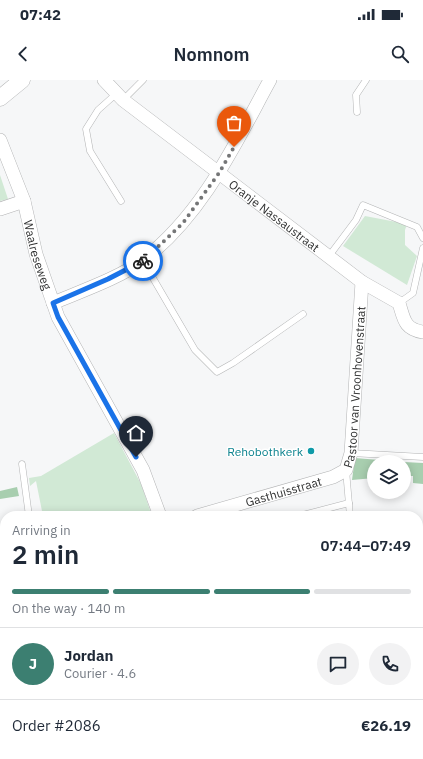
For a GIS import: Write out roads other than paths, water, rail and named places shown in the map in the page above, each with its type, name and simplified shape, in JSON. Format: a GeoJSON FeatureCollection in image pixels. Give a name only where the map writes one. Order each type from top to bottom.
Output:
{"type":"FeatureCollection","features":[{"type":"Feature","properties":{"kind":"street"},"geometry":{"type":"LineString","coordinates":[[0,98],[22,80]]}},
{"type":"Feature","properties":{"kind":"street","name":"Oranje Nassaustraat"},"geometry":{"type":"LineString","coordinates":[[104,80],[120,97],[362,282],[399,303]]}},
{"type":"Feature","properties":{"kind":"street"},"geometry":{"type":"LineString","coordinates":[[53,303],[108,279],[143,261],[183,223],[219,173],[270,80]]}},
{"type":"Feature","properties":{"kind":"street","name":"Waalreseweg"},"geometry":{"type":"LineString","coordinates":[[0,140],[24,201],[36,254],[58,317],[143,470],[158,511]]}},
{"type":"Feature","properties":{"kind":"street"},"geometry":{"type":"LineString","coordinates":[[0,209],[24,201]]}},
{"type":"Feature","properties":{"kind":"street","name":"Pastoor van Vroonhovenstraat"},"geometry":{"type":"LineString","coordinates":[[346,470],[351,453],[362,282]]}},
{"type":"Feature","properties":{"kind":"street"},"geometry":{"type":"LineString","coordinates":[[399,303],[405,324],[413,330],[423,332]]}},
{"type":"Feature","properties":{"kind":"street","name":"Gasthuisstraat"},"geometry":{"type":"LineString","coordinates":[[215,511],[334,477],[346,470]]}},
{"type":"Feature","properties":{"kind":"lane"},"geometry":{"type":"LineString","coordinates":[[121,201],[90,151],[86,129],[98,110],[120,97],[142,80]]}},
{"type":"Feature","properties":{"kind":"lane"},"geometry":{"type":"LineString","coordinates":[[357,112],[356,95],[366,80]]}},
{"type":"Feature","properties":{"kind":"lane"},"geometry":{"type":"LineString","coordinates":[[329,256],[356,220],[363,204],[417,227],[423,238]]}},
{"type":"Feature","properties":{"kind":"lane"},"geometry":{"type":"LineString","coordinates":[[399,303],[413,293],[423,248]]}},
{"type":"Feature","properties":{"kind":"lane"},"geometry":{"type":"LineString","coordinates":[[143,261],[195,350],[217,372],[233,363],[303,314]]}},
{"type":"Feature","properties":{"kind":"lane"},"geometry":{"type":"LineString","coordinates":[[351,453],[423,457]]}},
{"type":"Feature","properties":{"kind":"lane"},"geometry":{"type":"LineString","coordinates":[[22,464],[28,511]]}},
{"type":"Feature","properties":{"kind":"lane","name":"Pastoor van Vroonhovenstraat"},"geometry":{"type":"LineString","coordinates":[[346,470],[350,511]]}},
{"type":"Feature","properties":{"kind":"lane"},"geometry":{"type":"LineString","coordinates":[[325,511],[349,503]]}},
{"type":"Feature","properties":{"kind":"place","name":"Rehobothkerk"},"geometry":{"type":"Point","coordinates":[311,451]}}]}
